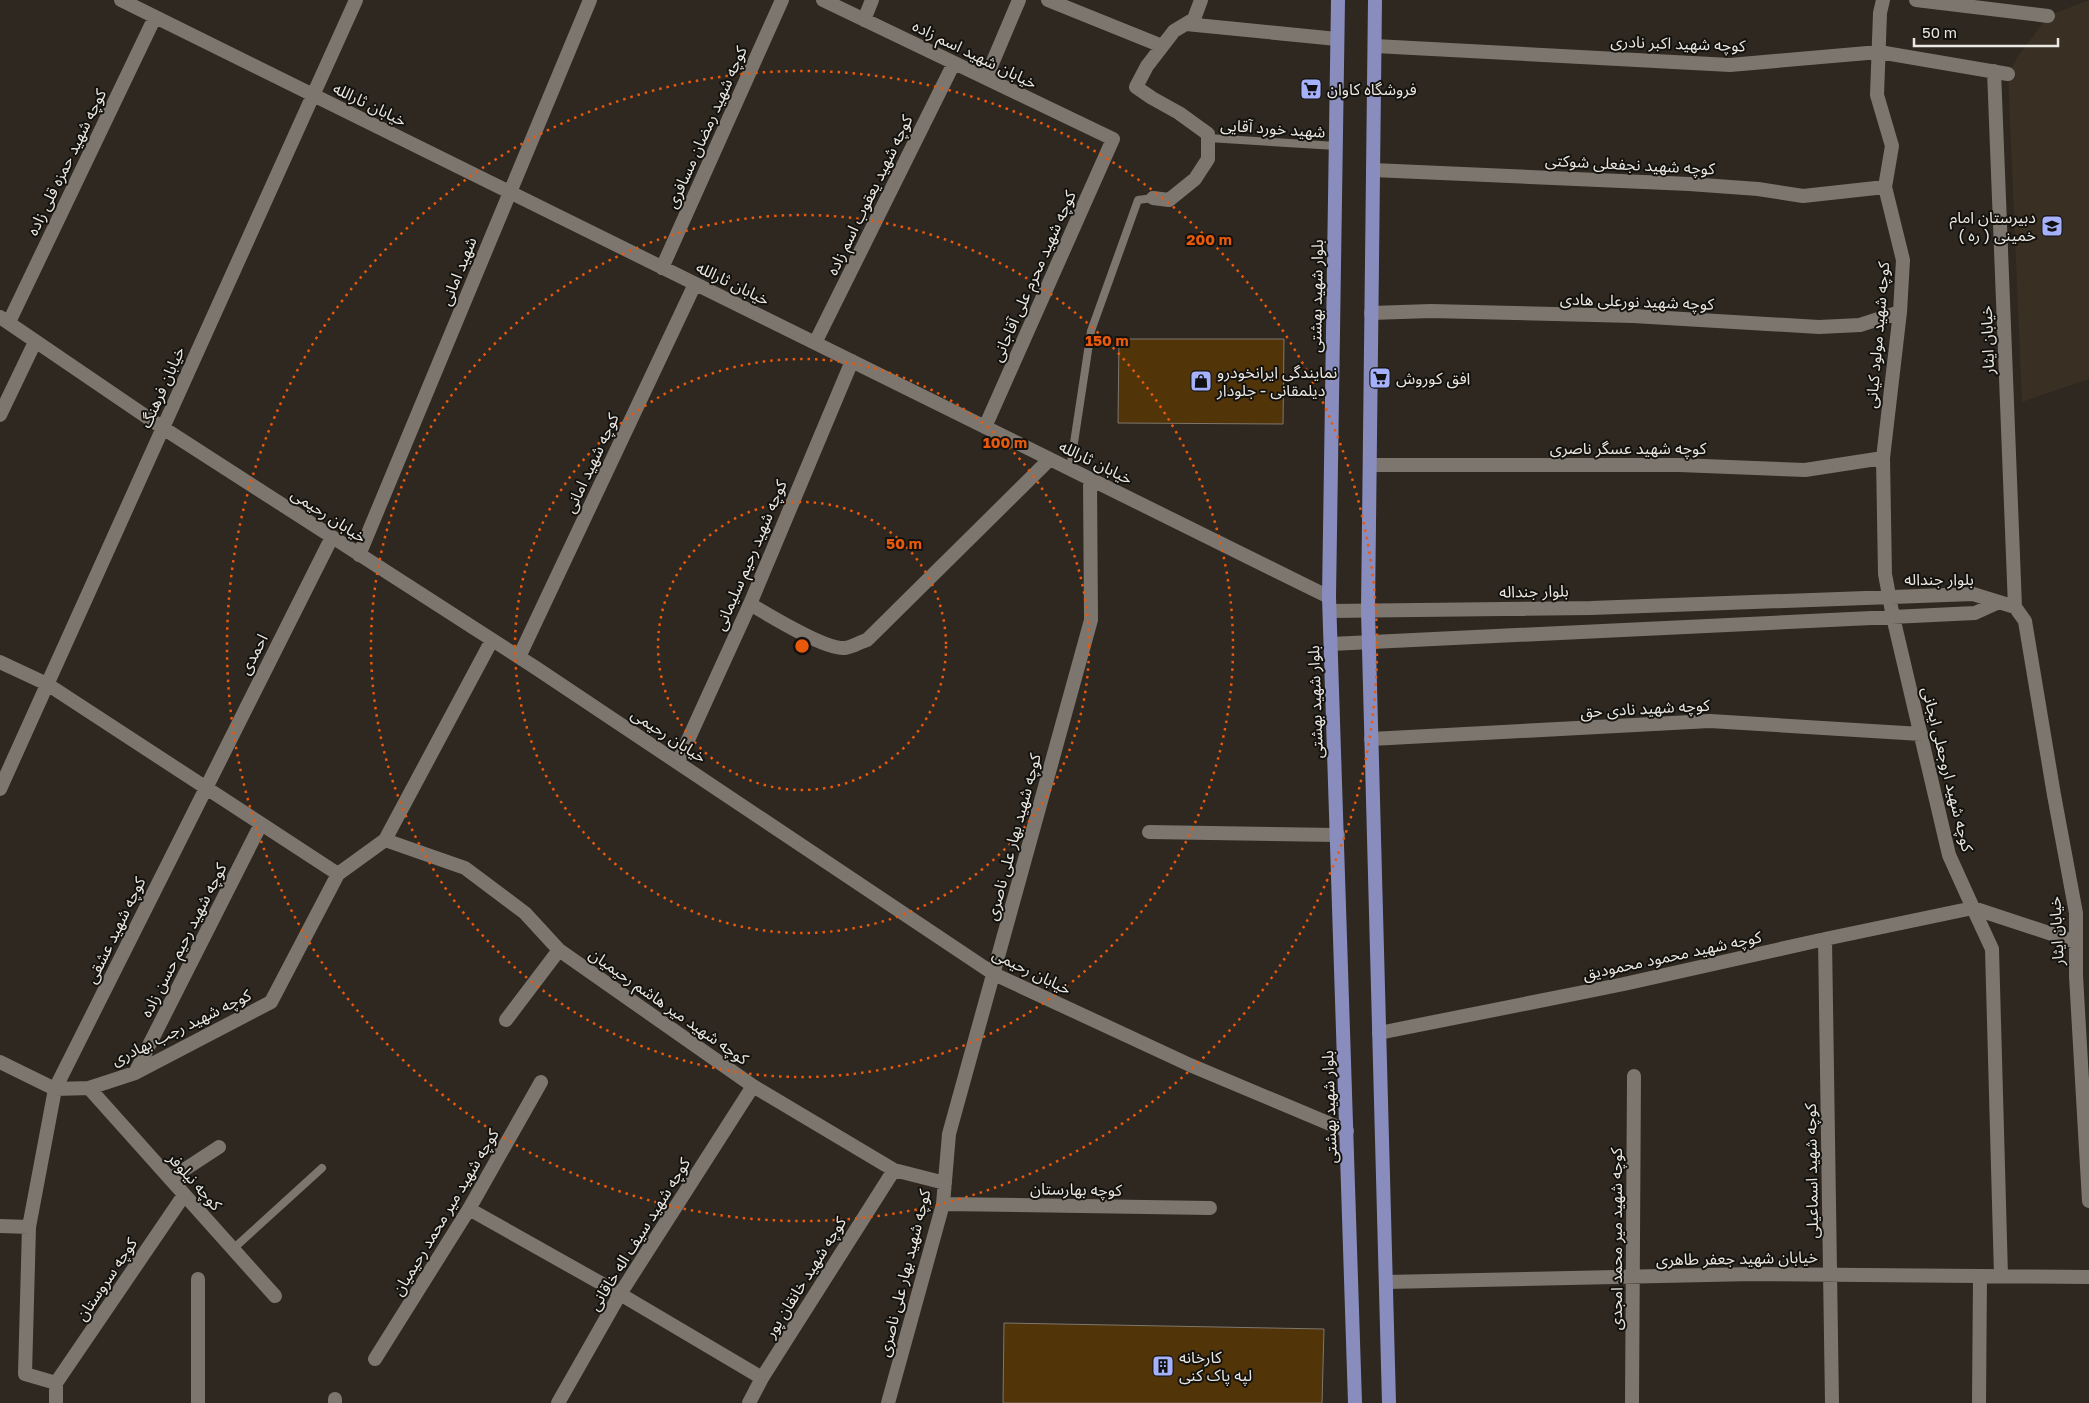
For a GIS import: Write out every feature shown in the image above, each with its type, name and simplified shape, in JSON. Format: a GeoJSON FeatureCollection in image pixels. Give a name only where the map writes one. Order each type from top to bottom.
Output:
{"type":"FeatureCollection","features":[{"type":"Feature","properties":{"kind":"main road","name":"بلوار شهید بهشتی"},"geometry":{"type":"LineString","coordinates":[[1338,0],[1330,604],[1355,1403]]}},
{"type":"Feature","properties":{"kind":"main road"},"geometry":{"type":"LineString","coordinates":[[1375,0],[1368,643],[1389,1403]]}},
{"type":"Feature","properties":{"kind":"street","name":"خیابان ثارالله"},"geometry":{"type":"LineString","coordinates":[[121,0],[1050,459],[1330,604]]}},
{"type":"Feature","properties":{"kind":"street","name":"خیابان فرهنگ"},"geometry":{"type":"LineString","coordinates":[[0,789],[356,0]]}},
{"type":"Feature","properties":{"kind":"street","name":"شهید امانی"},"geometry":{"type":"LineString","coordinates":[[359,555],[590,0]]}},
{"type":"Feature","properties":{"kind":"street","name":"کوچه شهید رمضان مسافری"},"geometry":{"type":"LineString","coordinates":[[662,268],[782,0]]}},
{"type":"Feature","properties":{"kind":"street","name":"خیابان شهید اسم زاده"},"geometry":{"type":"LineString","coordinates":[[822,0],[1113,139]]}},
{"type":"Feature","properties":{"kind":"street"},"geometry":{"type":"LineString","coordinates":[[864,20],[872,0]]}},
{"type":"Feature","properties":{"kind":"street"},"geometry":{"type":"LineString","coordinates":[[986,78],[1018,0]]}},
{"type":"Feature","properties":{"kind":"street"},"geometry":{"type":"LineString","coordinates":[[1048,0],[1162,46]]}},
{"type":"Feature","properties":{"kind":"street"},"geometry":{"type":"LineString","coordinates":[[1153,198],[1169,200],[1195,179],[1208,159],[1208,134],[1179,112],[1136,87],[1147,66],[1174,31],[1194,19],[1201,0]]}},
{"type":"Feature","properties":{"kind":"street","name":"کوچه شهید مولود کیانی"},"geometry":{"type":"LineString","coordinates":[[1883,0],[1880,13],[1877,95],[1892,146],[1885,187],[1903,260],[1900,312],[1883,458],[1885,574],[1893,617]]}},
{"type":"Feature","properties":{"kind":"street"},"geometry":{"type":"LineString","coordinates":[[1916,0],[2048,16]]}},
{"type":"Feature","properties":{"kind":"street","name":"کوچه شهید حمزه قلی زاده"},"geometry":{"type":"LineString","coordinates":[[4,320],[155,17]]}},
{"type":"Feature","properties":{"kind":"street"},"geometry":{"type":"LineString","coordinates":[[1186,24],[1337,40]]}},
{"type":"Feature","properties":{"kind":"street","name":"کوچه شهید اکبر نادری"},"geometry":{"type":"LineString","coordinates":[[1375,46],[1730,65],[1879,52],[2008,74]]}},
{"type":"Feature","properties":{"kind":"street","name":"کوچه شهید یعقوب اسم زاده"},"geometry":{"type":"LineString","coordinates":[[815,343],[954,63]]}},
{"type":"Feature","properties":{"kind":"street","name":"خیابان ایثار"},"geometry":{"type":"LineString","coordinates":[[1994,71],[2015,608],[2025,621],[2076,913],[2076,976],[2089,1201]]}},
{"type":"Feature","properties":{"kind":"street","name":"کوچه شهید محرم علی آقاجانی"},"geometry":{"type":"LineString","coordinates":[[985,427],[1113,139]]}},
{"type":"Feature","properties":{"kind":"street","name":"کوچه شهید نجفعلی شوکتی"},"geometry":{"type":"LineString","coordinates":[[1373,170],[1688,184],[1758,189],[1803,196],[1885,187]]}},
{"type":"Feature","properties":{"kind":"street","name":"کوچه شهید امانی"},"geometry":{"type":"LineString","coordinates":[[519,657],[695,284]]}},
{"type":"Feature","properties":{"kind":"street","name":"کوچه شهید نورعلی هادی"},"geometry":{"type":"LineString","coordinates":[[1371,313],[1431,311],[1633,316],[1819,327],[1860,325],[1900,312]]}},
{"type":"Feature","properties":{"kind":"street","name":"خیابان رحیمی"},"geometry":{"type":"LineString","coordinates":[[4,320],[163,428],[519,657],[678,762],[994,974],[1190,1064],[1347,1131]]}},
{"type":"Feature","properties":{"kind":"street"},"geometry":{"type":"LineString","coordinates":[[0,415],[35,342]]}},
{"type":"Feature","properties":{"kind":"street","name":"کوچه شهید رحیم سلیمانی"},"geometry":{"type":"LineString","coordinates":[[678,762],[750,604],[852,361]]}},
{"type":"Feature","properties":{"kind":"street","name":"کوچه شهید عسگر ناصری"},"geometry":{"type":"LineString","coordinates":[[1371,465],[1680,465],[1805,470],[1883,458]]}},
{"type":"Feature","properties":{"kind":"street"},"geometry":{"type":"LineString","coordinates":[[750,604],[803,634],[844,648],[867,640],[1050,459]]}},
{"type":"Feature","properties":{"kind":"street","name":"کوچه شهید بهار علی ناصری"},"geometry":{"type":"LineString","coordinates":[[888,1403],[943,1204],[949,1134],[1091,620],[1090,479]]}},
{"type":"Feature","properties":{"kind":"street","name":"احمدی"},"geometry":{"type":"LineString","coordinates":[[205,787],[332,537]]}},
{"type":"Feature","properties":{"kind":"street","name":"بلوار جنداله"},"geometry":{"type":"LineString","coordinates":[[1330,604],[1368,611],[1675,605],[1973,594],[1997,603]]}},
{"type":"Feature","properties":{"kind":"street"},"geometry":{"type":"LineString","coordinates":[[1997,603],[2015,608]]}},
{"type":"Feature","properties":{"kind":"street","name":"بلوار جنداله"},"geometry":{"type":"LineString","coordinates":[[1331,644],[1975,613],[1997,603]]}},
{"type":"Feature","properties":{"kind":"street"},"geometry":{"type":"LineString","coordinates":[[1671,629],[1675,605]]}},
{"type":"Feature","properties":{"kind":"street","name":"کوچه شهید اروجعلی ایجانی"},"geometry":{"type":"LineString","coordinates":[[1893,617],[1949,855],[1992,949],[2000,1276]]}},
{"type":"Feature","properties":{"kind":"street"},"geometry":{"type":"LineString","coordinates":[[385,840],[492,640]]}},
{"type":"Feature","properties":{"kind":"street"},"geometry":{"type":"LineString","coordinates":[[0,662],[47,684],[338,874]]}},
{"type":"Feature","properties":{"kind":"street","name":"کوچه شهید نادی حق"},"geometry":{"type":"LineString","coordinates":[[1371,739],[1710,721],[1921,734]]}},
{"type":"Feature","properties":{"kind":"street","name":"کوچه شهید عشقی"},"geometry":{"type":"LineString","coordinates":[[56,1383],[25,1374],[29,1226],[56,1089],[205,787]]}},
{"type":"Feature","properties":{"kind":"street","name":"کوچه شهید رحیم حسن زاده"},"geometry":{"type":"LineString","coordinates":[[135,1073],[261,824]]}},
{"type":"Feature","properties":{"kind":"street"},"geometry":{"type":"LineString","coordinates":[[1149,832],[1338,835]]}},
{"type":"Feature","properties":{"kind":"street","name":"کوچه شهید رجب بهادری"},"geometry":{"type":"LineString","coordinates":[[56,1089],[89,1088],[135,1073],[271,1002],[338,874],[385,840]]}},
{"type":"Feature","properties":{"kind":"street","name":"کوچه شهید میر هاشم رحیمیان"},"geometry":{"type":"LineString","coordinates":[[385,840],[465,868],[525,913],[559,950],[753,1086],[894,1170],[945,1183]]}},
{"type":"Feature","properties":{"kind":"street"},"geometry":{"type":"LineString","coordinates":[[1973,908],[2076,942]]}},
{"type":"Feature","properties":{"kind":"street","name":"کوچه شهید محمود محمودیق"},"geometry":{"type":"LineString","coordinates":[[1379,1032],[1624,984],[1825,938],[1973,908]]}},
{"type":"Feature","properties":{"kind":"street","name":"کوچه شهید اسماعیلی"},"geometry":{"type":"LineString","coordinates":[[1825,938],[1832,1403]]}},
{"type":"Feature","properties":{"kind":"street"},"geometry":{"type":"LineString","coordinates":[[506,1020],[559,950]]}},
{"type":"Feature","properties":{"kind":"street"},"geometry":{"type":"LineString","coordinates":[[2076,976],[2089,995]]}},
{"type":"Feature","properties":{"kind":"street"},"geometry":{"type":"LineString","coordinates":[[0,1062],[56,1089]]}},
{"type":"Feature","properties":{"kind":"street","name":"کوچه شهید میر محمد امجدی"},"geometry":{"type":"LineString","coordinates":[[1632,1403],[1634,1076]]}},
{"type":"Feature","properties":{"kind":"street","name":"کوچه شهید میر محمد رحیمیان"},"geometry":{"type":"LineString","coordinates":[[375,1358],[469,1209],[541,1082]]}},
{"type":"Feature","properties":{"kind":"street","name":"کوچه شهید سیف اله خاقانی"},"geometry":{"type":"LineString","coordinates":[[558,1403],[620,1294],[753,1086]]}},
{"type":"Feature","properties":{"kind":"street","name":"کوچه نیلوفر"},"geometry":{"type":"LineString","coordinates":[[89,1088],[275,1296]]}},
{"type":"Feature","properties":{"kind":"street"},"geometry":{"type":"LineString","coordinates":[[170,1179],[219,1147]]}},
{"type":"Feature","properties":{"kind":"street","name":"کوچه شهید خانقان پور"},"geometry":{"type":"LineString","coordinates":[[749,1403],[762,1378],[894,1170]]}},
{"type":"Feature","properties":{"kind":"street","name":"کوچه سروستان"},"geometry":{"type":"LineString","coordinates":[[56,1383],[184,1195]]}},
{"type":"Feature","properties":{"kind":"street","name":"کوچه بهارستان"},"geometry":{"type":"LineString","coordinates":[[943,1204],[1210,1208]]}},
{"type":"Feature","properties":{"kind":"street"},"geometry":{"type":"LineString","coordinates":[[469,1209],[620,1294],[762,1378]]}},
{"type":"Feature","properties":{"kind":"street"},"geometry":{"type":"LineString","coordinates":[[0,1226],[29,1226]]}},
{"type":"Feature","properties":{"kind":"street","name":"خیابان شهید جعفر طاهری"},"geometry":{"type":"LineString","coordinates":[[1386,1282],[1633,1276],[1830,1274],[2089,1277]]}},
{"type":"Feature","properties":{"kind":"street"},"geometry":{"type":"LineString","coordinates":[[1979,1403],[1980,1276]]}},
{"type":"Feature","properties":{"kind":"street"},"geometry":{"type":"LineString","coordinates":[[198,1279],[198,1403]]}},
{"type":"Feature","properties":{"kind":"street"},"geometry":{"type":"LineString","coordinates":[[56,1383],[56,1403]]}},
{"type":"Feature","properties":{"kind":"lane","name":"شهید خورد آقایی"},"geometry":{"type":"LineString","coordinates":[[1208,138],[1336,146]]}},
{"type":"Feature","properties":{"kind":"lane"},"geometry":{"type":"LineString","coordinates":[[1070,469],[1091,331],[1138,200],[1153,198]]}},
{"type":"Feature","properties":{"kind":"lane"},"geometry":{"type":"LineString","coordinates":[[232,1249],[322,1168]]}},
{"type":"Feature","properties":{"kind":"shaded area","name":"دبیرستان امام خمینی ( ره )"},"geometry":{"type":"Polygon","coordinates":[[[2089,0],[2089,379],[2022,402],[2008,74],[2018,56],[2048,16],[2089,0]]]}},
{"type":"Feature","properties":{"kind":"building","name":"نمایندگی ایرانخودرو دیلمقانی - جلودار"},"geometry":{"type":"Polygon","coordinates":[[[1119,339],[1284,339],[1283,424],[1118,423],[1119,339]]]}},
{"type":"Feature","properties":{"kind":"building","name":"کارخانه لپه پاک کنی"},"geometry":{"type":"Polygon","coordinates":[[[1004,1323],[1324,1329],[1322,1403],[1003,1403],[1004,1323]]]}},
{"type":"Feature","properties":{"kind":"place","name":"فروشگاه کاوان"},"geometry":{"type":"Point","coordinates":[1311,89]}},
{"type":"Feature","properties":{"kind":"place","name":"دبیرستان امام خمینی ( ره )"},"geometry":{"type":"Point","coordinates":[2052,226]}},
{"type":"Feature","properties":{"kind":"place","name":"افق کوروش"},"geometry":{"type":"Point","coordinates":[1380,378]}},
{"type":"Feature","properties":{"kind":"place","name":"نمایندگی ایرانخودرو دیلمقانی - جلودار"},"geometry":{"type":"Point","coordinates":[1201,381]}},
{"type":"Feature","properties":{"kind":"place","name":"کارخانه لپه پاک کنی"},"geometry":{"type":"Point","coordinates":[1163,1366]}}]}
